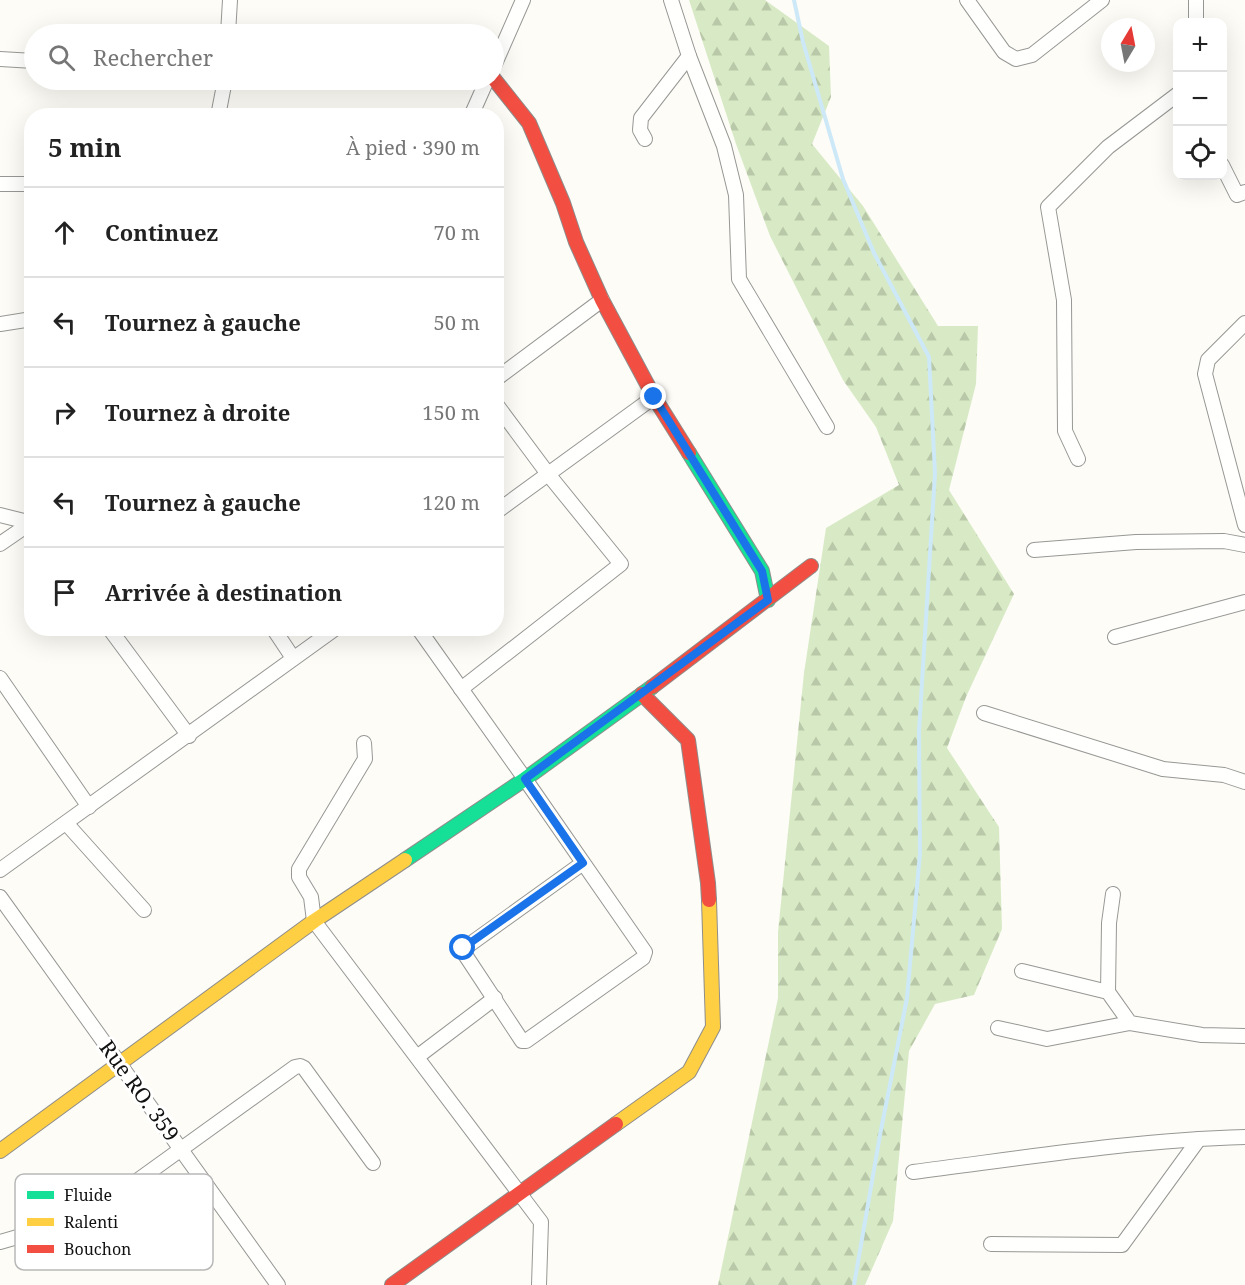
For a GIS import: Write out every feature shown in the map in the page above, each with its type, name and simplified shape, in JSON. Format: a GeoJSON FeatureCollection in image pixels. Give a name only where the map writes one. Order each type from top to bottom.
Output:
{"type":"FeatureCollection","features":[{"type":"Feature","properties":{"kind":"street"},"geometry":{"type":"LineString","coordinates":[[229,24],[230,0]]}},
{"type":"Feature","properties":{"kind":"street"},"geometry":{"type":"LineString","coordinates":[[504,43],[523,0]]}},
{"type":"Feature","properties":{"kind":"street"},"geometry":{"type":"LineString","coordinates":[[671,0],[689,56],[724,146],[736,195],[739,279],[827,427]]}},
{"type":"Feature","properties":{"kind":"street"},"geometry":{"type":"LineString","coordinates":[[968,0],[1004,52],[1016,60],[1032,55],[1102,0]]}},
{"type":"Feature","properties":{"kind":"street"},"geometry":{"type":"LineString","coordinates":[[1196,0],[1196,18]]}},
{"type":"Feature","properties":{"kind":"street"},"geometry":{"type":"LineString","coordinates":[[645,139],[640,130],[641,118],[689,56]]}},
{"type":"Feature","properties":{"kind":"street"},"geometry":{"type":"LineString","coordinates":[[0,59],[24,60]]}},
{"type":"Feature","properties":{"kind":"street"},"geometry":{"type":"LineString","coordinates":[[220,108],[223,90]]}},
{"type":"Feature","properties":{"kind":"street"},"geometry":{"type":"LineString","coordinates":[[475,108],[483,90]]}},
{"type":"Feature","properties":{"kind":"street"},"geometry":{"type":"LineString","coordinates":[[503,90],[529,123],[563,203],[576,242],[602,300],[654,397],[762,571],[768,600]]}},
{"type":"Feature","properties":{"kind":"street"},"geometry":{"type":"LineString","coordinates":[[1078,459],[1065,431],[1064,300],[1047,207],[1108,147],[1173,98]]}},
{"type":"Feature","properties":{"kind":"street"},"geometry":{"type":"LineString","coordinates":[[1227,175],[1237,195],[1245,192]]}},
{"type":"Feature","properties":{"kind":"street"},"geometry":{"type":"LineString","coordinates":[[0,184],[24,184]]}},
{"type":"Feature","properties":{"kind":"street"},"geometry":{"type":"LineString","coordinates":[[504,373],[602,300]]}},
{"type":"Feature","properties":{"kind":"street"},"geometry":{"type":"LineString","coordinates":[[0,324],[24,320]]}},
{"type":"Feature","properties":{"kind":"street"},"geometry":{"type":"LineString","coordinates":[[1245,323],[1208,360],[1205,374],[1245,525]]}},
{"type":"Feature","properties":{"kind":"street"},"geometry":{"type":"LineString","coordinates":[[504,506],[654,397]]}},
{"type":"Feature","properties":{"kind":"street"},"geometry":{"type":"LineString","coordinates":[[461,689],[621,564],[548,474],[504,415]]}},
{"type":"Feature","properties":{"kind":"street"},"geometry":{"type":"LineString","coordinates":[[0,515],[24,521]]}},
{"type":"Feature","properties":{"kind":"street"},"geometry":{"type":"LineString","coordinates":[[0,544],[24,528]]}},
{"type":"Feature","properties":{"kind":"street"},"geometry":{"type":"LineString","coordinates":[[1034,550],[1136,542],[1224,541],[1245,545]]}},
{"type":"Feature","properties":{"kind":"street"},"geometry":{"type":"LineString","coordinates":[[0,1151],[314,921],[525,779],[811,566]]}},
{"type":"Feature","properties":{"kind":"street"},"geometry":{"type":"LineString","coordinates":[[1115,637],[1245,602]]}},
{"type":"Feature","properties":{"kind":"street"},"geometry":{"type":"LineString","coordinates":[[115,636],[189,736]]}},
{"type":"Feature","properties":{"kind":"street"},"geometry":{"type":"LineString","coordinates":[[278,636],[293,658]]}},
{"type":"Feature","properties":{"kind":"street"},"geometry":{"type":"LineString","coordinates":[[0,870],[189,736],[325,636]]}},
{"type":"Feature","properties":{"kind":"street"},"geometry":{"type":"LineString","coordinates":[[424,636],[525,779],[645,952],[643,958],[526,1041],[519,1039],[495,999],[462,952],[463,948],[583,863]]}},
{"type":"Feature","properties":{"kind":"street"},"geometry":{"type":"LineString","coordinates":[[0,678],[89,807]]}},
{"type":"Feature","properties":{"kind":"street"},"geometry":{"type":"LineString","coordinates":[[392,1285],[689,1072],[713,1026],[708,883],[688,740],[642,694]]}},
{"type":"Feature","properties":{"kind":"street"},"geometry":{"type":"LineString","coordinates":[[984,713],[1163,769],[1224,775],[1245,782]]}},
{"type":"Feature","properties":{"kind":"street"},"geometry":{"type":"LineString","coordinates":[[364,744],[365,759],[299,869],[299,877],[311,897],[314,921],[541,1222],[539,1285]]}},
{"type":"Feature","properties":{"kind":"street"},"geometry":{"type":"LineString","coordinates":[[66,823],[144,910]]}},
{"type":"Feature","properties":{"kind":"street"},"geometry":{"type":"LineString","coordinates":[[1113,894],[1109,923],[1108,992],[1130,1023]]}},
{"type":"Feature","properties":{"kind":"street","name":"Rue RO. 359"},"geometry":{"type":"LineString","coordinates":[[0,897],[198,1174]]}},
{"type":"Feature","properties":{"kind":"street"},"geometry":{"type":"LineString","coordinates":[[1022,971],[1108,992]]}},
{"type":"Feature","properties":{"kind":"street"},"geometry":{"type":"LineString","coordinates":[[417,1057],[495,999]]}},
{"type":"Feature","properties":{"kind":"street"},"geometry":{"type":"LineString","coordinates":[[998,1028],[1047,1039],[1130,1023],[1202,1035],[1245,1035]]}},
{"type":"Feature","properties":{"kind":"street"},"geometry":{"type":"LineString","coordinates":[[146,1174],[300,1066],[304,1068],[373,1163]]}},
{"type":"Feature","properties":{"kind":"street"},"geometry":{"type":"LineString","coordinates":[[914,1172],[1065,1152],[1199,1139],[1245,1137]]}},
{"type":"Feature","properties":{"kind":"street"},"geometry":{"type":"LineString","coordinates":[[992,1244],[1122,1245],[1199,1139]]}},
{"type":"Feature","properties":{"kind":"street","name":"Rue RO. 359"},"geometry":{"type":"LineString","coordinates":[[213,1195],[278,1285]]}},
{"type":"Feature","properties":{"kind":"street"},"geometry":{"type":"LineString","coordinates":[[0,1242],[15,1238]]}},
{"type":"Feature","properties":{"kind":"green space"},"geometry":{"type":"Polygon","coordinates":[[[689,0],[765,0],[829,46],[831,97],[812,144],[863,206],[938,326],[978,326],[976,384],[949,490],[1014,594],[966,697],[947,748],[999,827],[1002,929],[974,995],[935,1004],[909,1051],[893,1221],[865,1285],[718,1285],[778,998],[778,932],[804,673],[826,528],[899,485],[876,427],[843,380],[770,236],[736,144],[689,0]]]}},
{"type":"Feature","properties":{"kind":"waterway"},"geometry":{"type":"LineString","coordinates":[[794,0],[803,42],[843,179],[874,253],[929,357],[935,473],[919,731],[920,853],[907,998],[854,1285]]}},
{"type":"Feature","properties":{"kind":"traffic: fast"},"geometry":{"type":"LineString","coordinates":[[689,453],[762,571],[768,600]]}},
{"type":"Feature","properties":{"kind":"traffic: fast"},"geometry":{"type":"LineString","coordinates":[[405,860],[525,779],[652,687]]}},
{"type":"Feature","properties":{"kind":"traffic: slow"},"geometry":{"type":"LineString","coordinates":[[0,1151],[314,921],[405,860]]}},
{"type":"Feature","properties":{"kind":"traffic: slow"},"geometry":{"type":"LineString","coordinates":[[616,1124],[689,1072],[713,1027],[709,900]]}},
{"type":"Feature","properties":{"kind":"traffic: jam"},"geometry":{"type":"LineString","coordinates":[[503,90],[529,123],[563,203],[576,242],[602,300],[654,397],[689,453]]}},
{"type":"Feature","properties":{"kind":"traffic: jam"},"geometry":{"type":"LineString","coordinates":[[652,687],[811,566]]}},
{"type":"Feature","properties":{"kind":"traffic: jam"},"geometry":{"type":"LineString","coordinates":[[642,694],[688,740],[709,900]]}},
{"type":"Feature","properties":{"kind":"traffic: jam"},"geometry":{"type":"LineString","coordinates":[[392,1285],[616,1124]]}},
{"type":"Feature","properties":{"kind":"route"},"geometry":{"type":"LineString","coordinates":[[463,948],[583,863],[525,779],[768,600],[762,571],[654,397]]}}]}
